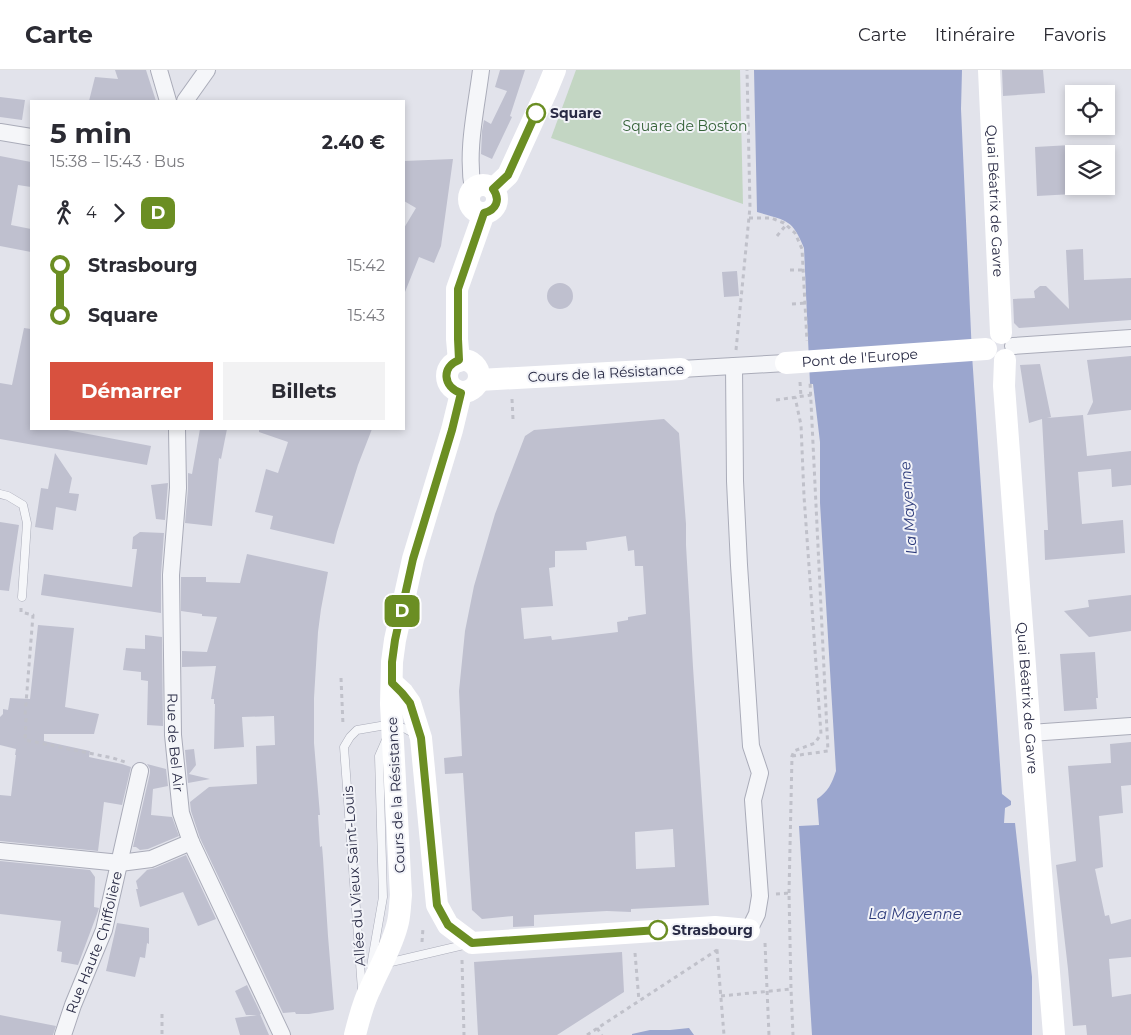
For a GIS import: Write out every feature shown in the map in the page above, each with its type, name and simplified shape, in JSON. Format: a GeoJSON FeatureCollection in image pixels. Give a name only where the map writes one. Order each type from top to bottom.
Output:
{"type":"FeatureCollection","features":[{"type":"Feature","properties":{"kind":"street"},"geometry":{"type":"LineString","coordinates":[[159,70],[168,100]]}},
{"type":"Feature","properties":{"kind":"street"},"geometry":{"type":"LineString","coordinates":[[186,100],[207,70]]}},
{"type":"Feature","properties":{"kind":"street"},"geometry":{"type":"LineString","coordinates":[[481,70],[470,155],[471,176],[483,190]]}},
{"type":"Feature","properties":{"kind":"street"},"geometry":{"type":"LineString","coordinates":[[459,360],[458,289],[484,213],[476,210],[470,203],[470,198],[508,175],[546,92],[554,70]]}},
{"type":"Feature","properties":{"kind":"street","name":"Quai Béatrix de Gavre"},"geometry":{"type":"LineString","coordinates":[[989,70],[1001,347],[1054,1035]]}},
{"type":"Feature","properties":{"kind":"street"},"geometry":{"type":"LineString","coordinates":[[0,132],[30,137]]}},
{"type":"Feature","properties":{"kind":"street"},"geometry":{"type":"LineString","coordinates":[[1001,347],[1131,338]]}},
{"type":"Feature","properties":{"kind":"street","name":"Pont de l'Europe"},"geometry":{"type":"LineString","coordinates":[[734,366],[1001,347]]}},
{"type":"Feature","properties":{"kind":"street"},"geometry":{"type":"LineString","coordinates":[[459,360],[464,360],[474,365],[479,374],[479,380],[470,391],[461,393],[451,388],[446,374],[450,365],[459,360]]}},
{"type":"Feature","properties":{"kind":"street"},"geometry":{"type":"LineString","coordinates":[[392,683],[410,703],[421,738],[437,905],[448,925],[467,949],[715,927],[744,930],[757,914],[760,896],[753,800],[760,773],[751,746],[738,565],[734,366]]}},
{"type":"Feature","properties":{"kind":"street","name":"Cours de la Résistance"},"geometry":{"type":"LineString","coordinates":[[479,380],[734,366]]}},
{"type":"Feature","properties":{"kind":"street","name":"Cours de la Résistance"},"geometry":{"type":"LineString","coordinates":[[355,1035],[363,1004],[396,930],[401,894],[392,724],[392,662],[395,640],[413,559],[452,430],[461,393]]}},
{"type":"Feature","properties":{"kind":"street","name":"Rue de Bel Air"},"geometry":{"type":"LineString","coordinates":[[178,430],[178,488],[171,575],[172,735],[181,813],[191,842],[282,1035]]}},
{"type":"Feature","properties":{"kind":"street"},"geometry":{"type":"LineString","coordinates":[[1030,733],[1131,726]]}},
{"type":"Feature","properties":{"kind":"street"},"geometry":{"type":"LineString","coordinates":[[0,850],[120,863],[140,771]]}},
{"type":"Feature","properties":{"kind":"street","name":"Rue Haute Chiffolière"},"geometry":{"type":"LineString","coordinates":[[63,1035],[73,1005],[104,930],[120,863],[151,859],[191,842]]}},
{"type":"Feature","properties":{"kind":"street"},"geometry":{"type":"LineString","coordinates":[[363,1004],[367,1035]]}},
{"type":"Feature","properties":{"kind":"lane"},"geometry":{"type":"LineString","coordinates":[[0,494],[8,496],[23,505],[27,523],[22,597]]}},
{"type":"Feature","properties":{"kind":"lane"},"geometry":{"type":"LineString","coordinates":[[363,1004],[384,897],[379,756],[392,724]]}},
{"type":"Feature","properties":{"kind":"lane"},"geometry":{"type":"LineString","coordinates":[[344,747],[357,730],[392,724],[406,729],[421,738]]}},
{"type":"Feature","properties":{"kind":"lane","name":"Allée du Vieux Saint-Louis"},"geometry":{"type":"LineString","coordinates":[[344,747],[363,1004]]}},
{"type":"Feature","properties":{"kind":"lane"},"geometry":{"type":"LineString","coordinates":[[382,964],[467,949]]}},
{"type":"Feature","properties":{"kind":"path"},"geometry":{"type":"LineString","coordinates":[[734,366],[750,207],[747,70]]}},
{"type":"Feature","properties":{"kind":"path"},"geometry":{"type":"LineString","coordinates":[[749,218],[771,218],[784,223],[794,234],[802,249],[808,349]]}},
{"type":"Feature","properties":{"kind":"path"},"geometry":{"type":"LineString","coordinates":[[777,236],[786,225]]}},
{"type":"Feature","properties":{"kind":"path"},"geometry":{"type":"LineString","coordinates":[[790,270],[803,270]]}},
{"type":"Feature","properties":{"kind":"path"},"geometry":{"type":"LineString","coordinates":[[792,304],[805,304]]}},
{"type":"Feature","properties":{"kind":"path"},"geometry":{"type":"LineString","coordinates":[[792,756],[828,751],[810,377]]}},
{"type":"Feature","properties":{"kind":"path"},"geometry":{"type":"LineString","coordinates":[[800,381],[801,397]]}},
{"type":"Feature","properties":{"kind":"path"},"geometry":{"type":"LineString","coordinates":[[776,400],[811,395]]}},
{"type":"Feature","properties":{"kind":"path"},"geometry":{"type":"LineString","coordinates":[[794,1035],[789,893],[792,756],[794,751],[815,743],[821,734],[801,425],[795,398]]}},
{"type":"Feature","properties":{"kind":"path"},"geometry":{"type":"LineString","coordinates":[[22,597],[21,612],[33,614],[25,716],[25,740],[113,758],[135,766],[140,771]]}},
{"type":"Feature","properties":{"kind":"path"},"geometry":{"type":"LineString","coordinates":[[341,678],[344,747]]}},
{"type":"Feature","properties":{"kind":"path"},"geometry":{"type":"LineString","coordinates":[[760,896],[789,893]]}},
{"type":"Feature","properties":{"kind":"path"},"geometry":{"type":"LineString","coordinates":[[744,930],[765,940],[769,1035]]}},
{"type":"Feature","properties":{"kind":"path"},"geometry":{"type":"LineString","coordinates":[[716,942],[724,1035]]}},
{"type":"Feature","properties":{"kind":"path"},"geometry":{"type":"LineString","coordinates":[[634,945],[639,1000]]}},
{"type":"Feature","properties":{"kind":"path"},"geometry":{"type":"LineString","coordinates":[[464,1035],[467,949]]}},
{"type":"Feature","properties":{"kind":"path"},"geometry":{"type":"LineString","coordinates":[[587,1035],[717,950]]}},
{"type":"Feature","properties":{"kind":"path"},"geometry":{"type":"LineString","coordinates":[[721,996],[791,989]]}},
{"type":"Feature","properties":{"kind":"path"},"geometry":{"type":"LineString","coordinates":[[162,1014],[162,1035]]}},
{"type":"Feature","properties":{"kind":"path"},"geometry":{"type":"LineString","coordinates":[[597,1028],[602,1035]]}},
{"type":"Feature","properties":{"kind":"green space","name":"Square de Boston"},"geometry":{"type":"Polygon","coordinates":[[[576,70],[740,70],[743,204],[551,138],[576,70]]]}},
{"type":"Feature","properties":{"kind":"water","name":"La Mayenne"},"geometry":{"type":"Polygon","coordinates":[[[754,70],[962,70],[961,109],[972,355],[1002,794],[1011,801],[1011,805],[1005,808],[1004,823],[1015,823],[1032,977],[1032,1035],[812,1035],[799,826],[819,825],[817,799],[829,787],[836,771],[820,503],[820,442],[813,384],[810,384],[804,248],[796,231],[787,222],[757,212],[754,70]]]}},
{"type":"Feature","properties":{"kind":"water"},"geometry":{"type":"Polygon","coordinates":[[[689,1028],[694,1035],[632,1035],[650,1030],[689,1028]]]}},
{"type":"Feature","properties":{"kind":"building"},"geometry":{"type":"Polygon","coordinates":[[[115,70],[146,70],[156,100],[89,100],[95,77],[118,79],[115,70]]]}},
{"type":"Feature","properties":{"kind":"building"},"geometry":{"type":"Polygon","coordinates":[[[500,70],[525,70],[510,116],[512,117],[492,159],[481,154],[482,131],[484,120],[491,124],[507,91],[495,87],[500,70]]]}},
{"type":"Feature","properties":{"kind":"building"},"geometry":{"type":"Polygon","coordinates":[[[1002,70],[1043,70],[1045,93],[1003,96],[1002,70]]]}},
{"type":"Feature","properties":{"kind":"building"},"geometry":{"type":"Polygon","coordinates":[[[0,97],[25,100],[22,120],[0,117],[0,97]]]}},
{"type":"Feature","properties":{"kind":"building"},"geometry":{"type":"Polygon","coordinates":[[[1065,145],[1065,194],[1037,196],[1035,147],[1065,145]]]}},
{"type":"Feature","properties":{"kind":"building"},"geometry":{"type":"Polygon","coordinates":[[[0,156],[30,162],[30,187],[18,185],[11,225],[30,229],[30,252],[0,246],[0,156]]]}},
{"type":"Feature","properties":{"kind":"building"},"geometry":{"type":"Polygon","coordinates":[[[453,159],[441,246],[434,263],[419,257],[405,292],[405,226],[416,208],[405,202],[405,161],[453,159]]]}},
{"type":"Feature","properties":{"kind":"building"},"geometry":{"type":"Polygon","coordinates":[[[1083,249],[1084,280],[1131,278],[1131,320],[1019,328],[1014,323],[1013,299],[1035,298],[1034,291],[1040,286],[1046,286],[1069,309],[1066,250],[1083,249]]]}},
{"type":"Feature","properties":{"kind":"building"},"geometry":{"type":"Polygon","coordinates":[[[737,271],[739,296],[724,297],[722,272],[737,271]]]}},
{"type":"Feature","properties":{"kind":"building"},"geometry":{"type":"Polygon","coordinates":[[[560,283],[569,287],[573,296],[569,305],[560,309],[551,305],[547,296],[551,287],[560,283]]]}},
{"type":"Feature","properties":{"kind":"building"},"geometry":{"type":"Polygon","coordinates":[[[24,328],[30,329],[30,430],[67,430],[151,446],[147,465],[0,439],[0,383],[12,385],[24,328]]]}},
{"type":"Feature","properties":{"kind":"building"},"geometry":{"type":"Polygon","coordinates":[[[1131,356],[1131,410],[1087,415],[1093,402],[1087,360],[1131,356]]]}},
{"type":"Feature","properties":{"kind":"building"},"geometry":{"type":"Polygon","coordinates":[[[1040,364],[1051,417],[1047,418],[1083,415],[1087,456],[1131,451],[1131,485],[1112,487],[1111,469],[1078,472],[1082,524],[1123,520],[1125,553],[1045,560],[1044,530],[1048,530],[1042,419],[1029,423],[1020,365],[1040,364]]]}},
{"type":"Feature","properties":{"kind":"building"},"geometry":{"type":"Polygon","coordinates":[[[664,419],[679,433],[709,905],[631,909],[631,912],[607,911],[534,915],[534,926],[513,927],[513,916],[482,919],[472,910],[463,773],[445,774],[444,758],[462,756],[459,691],[465,631],[474,586],[495,514],[525,436],[534,430],[664,419]],[[626,536],[586,542],[587,550],[555,551],[555,567],[549,568],[553,606],[521,608],[524,639],[551,636],[552,640],[618,632],[617,622],[628,620],[628,617],[646,614],[643,566],[635,566],[634,550],[628,551],[626,536]],[[673,829],[635,832],[636,869],[675,867],[673,829]]]}},
{"type":"Feature","properties":{"kind":"building"},"geometry":{"type":"Polygon","coordinates":[[[200,430],[227,430],[221,459],[219,458],[212,526],[185,523],[188,473],[192,474],[200,430]]]}},
{"type":"Feature","properties":{"kind":"building"},"geometry":{"type":"Polygon","coordinates":[[[259,430],[372,430],[358,465],[334,544],[270,529],[273,516],[255,512],[266,469],[278,473],[288,442],[259,432],[259,430]]]}},
{"type":"Feature","properties":{"kind":"building"},"geometry":{"type":"Polygon","coordinates":[[[55,453],[72,478],[69,493],[79,494],[76,511],[56,507],[53,530],[35,527],[41,488],[48,489],[55,453]]]}},
{"type":"Feature","properties":{"kind":"building"},"geometry":{"type":"Polygon","coordinates":[[[168,483],[165,520],[156,519],[151,485],[168,483]]]}},
{"type":"Feature","properties":{"kind":"building"},"geometry":{"type":"Polygon","coordinates":[[[0,522],[19,525],[9,591],[0,590],[0,522]]]}},
{"type":"Feature","properties":{"kind":"building"},"geometry":{"type":"Polygon","coordinates":[[[140,532],[164,533],[161,613],[41,595],[44,574],[132,587],[137,549],[132,549],[133,537],[140,532]]]}},
{"type":"Feature","properties":{"kind":"building"},"geometry":{"type":"Polygon","coordinates":[[[247,554],[328,572],[318,632],[314,698],[314,743],[320,815],[318,815],[320,847],[322,846],[334,1009],[309,1014],[283,1013],[200,838],[191,811],[190,802],[209,787],[257,784],[256,746],[275,745],[274,716],[242,717],[244,747],[214,749],[215,704],[214,699],[211,699],[216,666],[182,667],[182,651],[207,652],[217,617],[181,611],[181,577],[206,577],[206,582],[240,583],[247,554]]]}},
{"type":"Feature","properties":{"kind":"building"},"geometry":{"type":"Polygon","coordinates":[[[1131,595],[1131,631],[1089,637],[1064,611],[1089,607],[1088,600],[1131,595]]]}},
{"type":"Feature","properties":{"kind":"building"},"geometry":{"type":"Polygon","coordinates":[[[38,625],[74,628],[65,707],[99,714],[94,734],[44,734],[44,741],[90,751],[89,757],[131,767],[122,805],[104,802],[98,851],[0,841],[0,795],[11,796],[16,749],[0,745],[0,717],[3,714],[3,709],[8,710],[10,698],[30,699],[38,625]]]}},
{"type":"Feature","properties":{"kind":"building"},"geometry":{"type":"Polygon","coordinates":[[[145,635],[162,637],[163,726],[147,725],[148,681],[141,680],[141,672],[123,670],[126,648],[145,649],[145,635]]]}},
{"type":"Feature","properties":{"kind":"building"},"geometry":{"type":"Polygon","coordinates":[[[1095,652],[1097,709],[1064,711],[1060,654],[1095,652]]]}},
{"type":"Feature","properties":{"kind":"building"},"geometry":{"type":"Polygon","coordinates":[[[1131,742],[1131,785],[1121,786],[1123,813],[1099,816],[1103,867],[1095,869],[1105,916],[1109,915],[1111,924],[1131,919],[1131,957],[1109,959],[1112,997],[1131,994],[1131,1035],[1087,1035],[1086,1025],[1073,1026],[1056,865],[1076,861],[1068,766],[1111,763],[1110,744],[1131,742]]]}},
{"type":"Feature","properties":{"kind":"building"},"geometry":{"type":"Polygon","coordinates":[[[194,749],[196,765],[189,774],[210,779],[188,783],[185,750],[194,749]]]}},
{"type":"Feature","properties":{"kind":"building"},"geometry":{"type":"Polygon","coordinates":[[[147,764],[166,769],[168,786],[153,789],[151,815],[172,817],[179,836],[148,849],[140,850],[133,847],[150,773],[147,764]]]}},
{"type":"Feature","properties":{"kind":"building"},"geometry":{"type":"Polygon","coordinates":[[[186,855],[216,919],[198,926],[183,892],[140,907],[136,889],[138,889],[136,881],[147,870],[186,855]]]}},
{"type":"Feature","properties":{"kind":"building"},"geometry":{"type":"Polygon","coordinates":[[[0,861],[90,870],[95,877],[94,907],[99,908],[78,965],[61,962],[62,952],[57,951],[61,921],[0,914],[0,861]]]}},
{"type":"Feature","properties":{"kind":"building"},"geometry":{"type":"Polygon","coordinates":[[[117,923],[149,928],[149,944],[147,943],[145,958],[140,957],[135,977],[106,971],[117,923]]]}},
{"type":"Feature","properties":{"kind":"building"},"geometry":{"type":"Polygon","coordinates":[[[622,952],[624,992],[557,1035],[478,1035],[474,962],[622,952]]]}},
{"type":"Feature","properties":{"kind":"building"},"geometry":{"type":"Polygon","coordinates":[[[247,985],[269,1035],[240,1035],[235,1018],[257,1015],[246,1015],[235,991],[247,985]]]}},
{"type":"Feature","properties":{"kind":"building"},"geometry":{"type":"Polygon","coordinates":[[[0,1015],[56,1026],[53,1035],[0,1035],[0,1015]]]}},
{"type":"Feature","properties":{"kind":"bus line","name":"D"},"geometry":{"type":"LineString","coordinates":[[536,113],[508,175],[493,189],[496,193],[497,202],[492,210],[484,213],[458,289],[459,360],[450,365],[446,374],[451,388],[461,393],[452,430],[413,559],[395,640],[392,683],[410,703],[421,738],[437,905],[448,925],[472,943],[658,930]]}},
{"type":"Feature","properties":{"kind":"place","name":"Square"},"geometry":{"type":"Point","coordinates":[536,113]}},
{"type":"Feature","properties":{"kind":"place","name":"Strasbourg"},"geometry":{"type":"Point","coordinates":[658,930]}}]}
